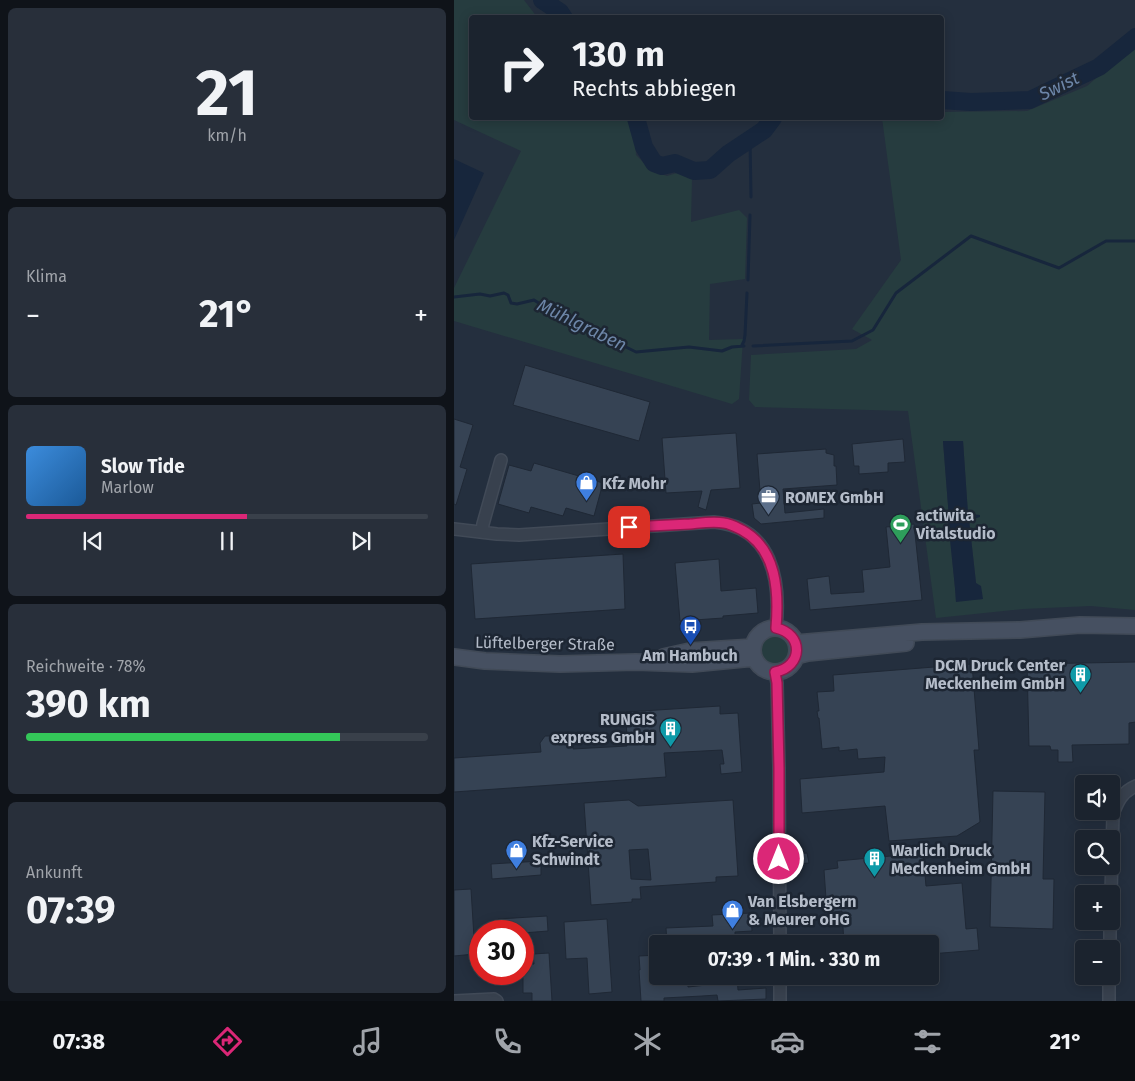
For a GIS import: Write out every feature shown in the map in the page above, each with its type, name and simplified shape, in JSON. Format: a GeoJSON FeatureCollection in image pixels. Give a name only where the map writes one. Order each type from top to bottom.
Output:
{"type":"FeatureCollection","features":[{"type":"Feature","properties":{"kind":"main road"},"geometry":{"type":"LineString","coordinates":[[796,650],[808,653],[1080,625],[1135,626]]}},
{"type":"Feature","properties":{"kind":"main road"},"geometry":{"type":"LineString","coordinates":[[770,628],[782,629],[793,637],[796,650],[793,662],[788,667],[775,672],[769,671],[758,664],[754,652],[755,640],[763,631],[770,628]]}},
{"type":"Feature","properties":{"kind":"main road","name":"Lüftelberger Straße"},"geometry":{"type":"LineString","coordinates":[[454,657],[485,661],[560,664],[636,662],[690,651],[754,652]]}},
{"type":"Feature","properties":{"kind":"street"},"geometry":{"type":"LineString","coordinates":[[482,532],[501,460]]}},
{"type":"Feature","properties":{"kind":"street"},"geometry":{"type":"LineString","coordinates":[[454,528],[528,535],[714,522],[732,524],[749,534],[761,546],[770,560],[776,587],[776,628]]}},
{"type":"Feature","properties":{"kind":"street"},"geometry":{"type":"LineString","coordinates":[[775,672],[777,683],[779,768],[780,935]]}},
{"type":"Feature","properties":{"kind":"street"},"geometry":{"type":"LineString","coordinates":[[1111,885],[1114,814],[1122,794],[1135,786]]}},
{"type":"Feature","properties":{"kind":"street"},"geometry":{"type":"LineString","coordinates":[[780,985],[780,1001]]}},
{"type":"Feature","properties":{"kind":"street"},"geometry":{"type":"LineString","coordinates":[[1109,985],[1109,1001]]}},
{"type":"Feature","properties":{"kind":"street"},"geometry":{"type":"LineString","coordinates":[[454,1001],[494,999],[497,1001]]}},
{"type":"Feature","properties":{"kind":"green space"},"geometry":{"type":"Polygon","coordinates":[[[454,0],[524,0],[535,15],[469,15],[469,120],[630,120],[635,136],[636,155],[652,171],[667,176],[677,173],[692,179],[691,222],[739,210],[747,218],[745,279],[710,284],[709,340],[743,339],[739,399],[732,404],[454,321],[454,288],[521,151],[454,120],[454,0]]]}},
{"type":"Feature","properties":{"kind":"green space"},"geometry":{"type":"Polygon","coordinates":[[[1135,45],[1135,610],[1091,606],[1023,609],[936,618],[908,411],[755,407],[749,400],[751,355],[856,349],[872,340],[852,329],[901,260],[882,120],[944,120],[944,112],[1027,111],[1087,86],[1135,45]],[[943,441],[956,601],[982,599],[976,583],[969,520],[979,517],[979,515],[968,514],[963,441],[943,441]]]}},
{"type":"Feature","properties":{"kind":"green space"},"geometry":{"type":"Polygon","coordinates":[[[775,634],[786,639],[791,650],[786,661],[775,666],[764,661],[759,650],[764,639],[775,634]]]}},
{"type":"Feature","properties":{"kind":"water"},"geometry":{"type":"Polygon","coordinates":[[[454,159],[484,173],[454,240],[454,159]]]}},
{"type":"Feature","properties":{"kind":"water"},"geometry":{"type":"Polygon","coordinates":[[[943,441],[963,441],[968,514],[980,515],[980,517],[969,520],[976,583],[981,586],[983,599],[956,602],[943,441]]]}},
{"type":"Feature","properties":{"kind":"building"},"geometry":{"type":"Polygon","coordinates":[[[525,365],[650,402],[639,441],[513,405],[525,365]]]}},
{"type":"Feature","properties":{"kind":"building"},"geometry":{"type":"Polygon","coordinates":[[[454,419],[473,425],[460,467],[467,469],[456,505],[454,504],[454,419]]]}},
{"type":"Feature","properties":{"kind":"building"},"geometry":{"type":"Polygon","coordinates":[[[736,433],[740,488],[711,490],[706,510],[698,507],[702,491],[666,493],[662,438],[736,433]]]}},
{"type":"Feature","properties":{"kind":"building"},"geometry":{"type":"Polygon","coordinates":[[[903,439],[905,462],[888,463],[888,472],[859,474],[859,466],[854,466],[852,444],[903,439]]]}},
{"type":"Feature","properties":{"kind":"building"},"geometry":{"type":"Polygon","coordinates":[[[826,449],[826,453],[834,455],[837,485],[783,489],[785,513],[824,509],[824,518],[761,524],[754,518],[752,504],[761,503],[757,454],[826,449]]]}},
{"type":"Feature","properties":{"kind":"building"},"geometry":{"type":"Polygon","coordinates":[[[534,463],[603,483],[594,516],[566,508],[563,516],[531,507],[529,513],[498,504],[509,465],[531,471],[534,463]]]}},
{"type":"Feature","properties":{"kind":"building"},"geometry":{"type":"Polygon","coordinates":[[[914,524],[922,600],[810,610],[807,579],[829,576],[831,594],[864,592],[862,570],[890,567],[886,527],[914,524]]]}},
{"type":"Feature","properties":{"kind":"building"},"geometry":{"type":"Polygon","coordinates":[[[623,554],[625,609],[475,619],[471,564],[623,554]]]}},
{"type":"Feature","properties":{"kind":"building"},"geometry":{"type":"Polygon","coordinates":[[[719,559],[721,591],[756,588],[758,613],[680,621],[675,563],[719,559]]]}},
{"type":"Feature","properties":{"kind":"building","name":"DCM Druck Center Meckenheim GmbH"},"geometry":{"type":"Polygon","coordinates":[[[1136,662],[1136,722],[1129,723],[1129,744],[1072,745],[1073,762],[1058,762],[1058,750],[1051,750],[1050,746],[1029,746],[1027,664],[1136,662]]]}},
{"type":"Feature","properties":{"kind":"building"},"geometry":{"type":"Polygon","coordinates":[[[972,664],[979,750],[974,750],[980,822],[957,836],[889,841],[885,806],[802,813],[800,779],[884,772],[885,757],[858,759],[857,749],[839,751],[839,747],[822,749],[817,711],[819,711],[817,692],[834,691],[833,675],[972,664]]]}},
{"type":"Feature","properties":{"kind":"building","name":"RUNGIS express GmbH"},"geometry":{"type":"Polygon","coordinates":[[[720,706],[720,714],[738,713],[742,772],[721,774],[720,764],[724,764],[722,750],[664,753],[666,777],[454,792],[454,758],[541,752],[540,743],[545,736],[568,736],[574,740],[573,749],[627,746],[626,712],[720,706]]]}},
{"type":"Feature","properties":{"kind":"building"},"geometry":{"type":"Polygon","coordinates":[[[993,791],[1045,792],[1043,879],[1054,879],[1053,929],[990,927],[993,791]]]}},
{"type":"Feature","properties":{"kind":"building"},"geometry":{"type":"Polygon","coordinates":[[[629,800],[638,806],[733,800],[738,876],[716,877],[716,882],[640,887],[641,899],[632,899],[632,902],[591,905],[584,803],[629,800]],[[648,849],[629,850],[631,879],[651,880],[648,849]]]}},
{"type":"Feature","properties":{"kind":"building"},"geometry":{"type":"Polygon","coordinates":[[[807,853],[809,863],[796,864],[795,854],[807,853]]]}},
{"type":"Feature","properties":{"kind":"building"},"geometry":{"type":"Polygon","coordinates":[[[923,853],[926,886],[962,883],[966,929],[977,928],[979,950],[939,953],[939,935],[843,935],[842,911],[827,913],[824,870],[838,868],[837,861],[923,853]]]}},
{"type":"Feature","properties":{"kind":"building","name":"Kfz-Service Schwindt"},"geometry":{"type":"Polygon","coordinates":[[[541,861],[541,875],[492,879],[491,864],[541,861]]]}},
{"type":"Feature","properties":{"kind":"building"},"geometry":{"type":"Polygon","coordinates":[[[471,889],[473,920],[469,920],[469,955],[454,956],[454,890],[471,889]]]}},
{"type":"Feature","properties":{"kind":"building","name":"Van Elsbergern & Meurer oHG"},"geometry":{"type":"Polygon","coordinates":[[[751,913],[752,931],[735,932],[735,935],[666,935],[666,928],[713,926],[712,915],[751,913]]]}},
{"type":"Feature","properties":{"kind":"building"},"geometry":{"type":"Polygon","coordinates":[[[547,916],[548,931],[534,932],[534,920],[498,919],[547,916]]]}},
{"type":"Feature","properties":{"kind":"building"},"geometry":{"type":"Polygon","coordinates":[[[607,919],[612,992],[589,994],[587,958],[566,959],[564,922],[607,919]]]}},
{"type":"Feature","properties":{"kind":"building"},"geometry":{"type":"Polygon","coordinates":[[[549,953],[552,1001],[532,1001],[532,993],[523,993],[523,985],[534,985],[534,954],[549,953]]]}},
{"type":"Feature","properties":{"kind":"building"},"geometry":{"type":"Polygon","coordinates":[[[649,955],[649,985],[688,985],[688,987],[738,985],[738,990],[766,988],[766,999],[718,1001],[717,995],[664,998],[664,1001],[641,1001],[639,956],[649,955]]]}},
{"type":"Feature","properties":{"kind":"waterway","name":"Swist"},"geometry":{"type":"LineString","coordinates":[[542,0],[562,15]]}},
{"type":"Feature","properties":{"kind":"waterway","name":"Swist"},"geometry":{"type":"LineString","coordinates":[[944,100],[971,102],[1030,100],[1099,67],[1136,37]]}},
{"type":"Feature","properties":{"kind":"waterway","name":"Swist"},"geometry":{"type":"LineString","coordinates":[[637,120],[644,147],[654,163],[662,166],[675,163],[694,171],[710,170],[728,154],[764,130],[772,120]]}},
{"type":"Feature","properties":{"kind":"waterway"},"geometry":{"type":"LineString","coordinates":[[750,139],[751,197]]}},
{"type":"Feature","properties":{"kind":"waterway"},"geometry":{"type":"LineString","coordinates":[[748,280],[750,215]]}},
{"type":"Feature","properties":{"kind":"waterway","name":"Mühlgraben"},"geometry":{"type":"LineString","coordinates":[[753,346],[852,341],[873,330],[896,293],[971,236],[1059,268],[1106,241],[1136,241]]}},
{"type":"Feature","properties":{"kind":"waterway","name":"Mühlgraben"},"geometry":{"type":"LineString","coordinates":[[454,297],[480,294],[490,296],[504,293],[508,295],[511,303],[517,304],[534,300],[636,352],[689,347],[722,351],[732,347],[744,346]]}},
{"type":"Feature","properties":{"kind":"waterway"},"geometry":{"type":"LineString","coordinates":[[742,345],[745,335],[747,293]]}},
{"type":"Feature","properties":{"kind":"place","name":"Kfz Mohr"},"geometry":{"type":"Point","coordinates":[586,502]}},
{"type":"Feature","properties":{"kind":"place","name":"ROMEX GmbH"},"geometry":{"type":"Point","coordinates":[769,516]}},
{"type":"Feature","properties":{"kind":"place","name":"actiwita Vitalstudio"},"geometry":{"type":"Point","coordinates":[900,543]}},
{"type":"Feature","properties":{"kind":"place","name":"Am Hambuch"},"geometry":{"type":"Point","coordinates":[690,645]}},
{"type":"Feature","properties":{"kind":"place","name":"DCM Druck Center Meckenheim GmbH"},"geometry":{"type":"Point","coordinates":[1081,693]}},
{"type":"Feature","properties":{"kind":"place","name":"RUNGIS express GmbH"},"geometry":{"type":"Point","coordinates":[671,747]}},
{"type":"Feature","properties":{"kind":"place","name":"Kfz-Service Schwindt"},"geometry":{"type":"Point","coordinates":[516,869]}},
{"type":"Feature","properties":{"kind":"place","name":"Warlich Druck Meckenheim GmbH"},"geometry":{"type":"Point","coordinates":[875,878]}},
{"type":"Feature","properties":{"kind":"place","name":"Van Elsbergern & Meurer oHG"},"geometry":{"type":"Point","coordinates":[732,929]}},
{"type":"Feature","properties":{"kind":"route"},"geometry":{"type":"LineString","coordinates":[[629,527],[714,522],[732,524],[749,534],[761,546],[770,560],[776,587],[776,628],[788,632],[793,637],[797,650],[793,662],[788,667],[775,672],[777,683],[779,768],[779,859]]}}]}
